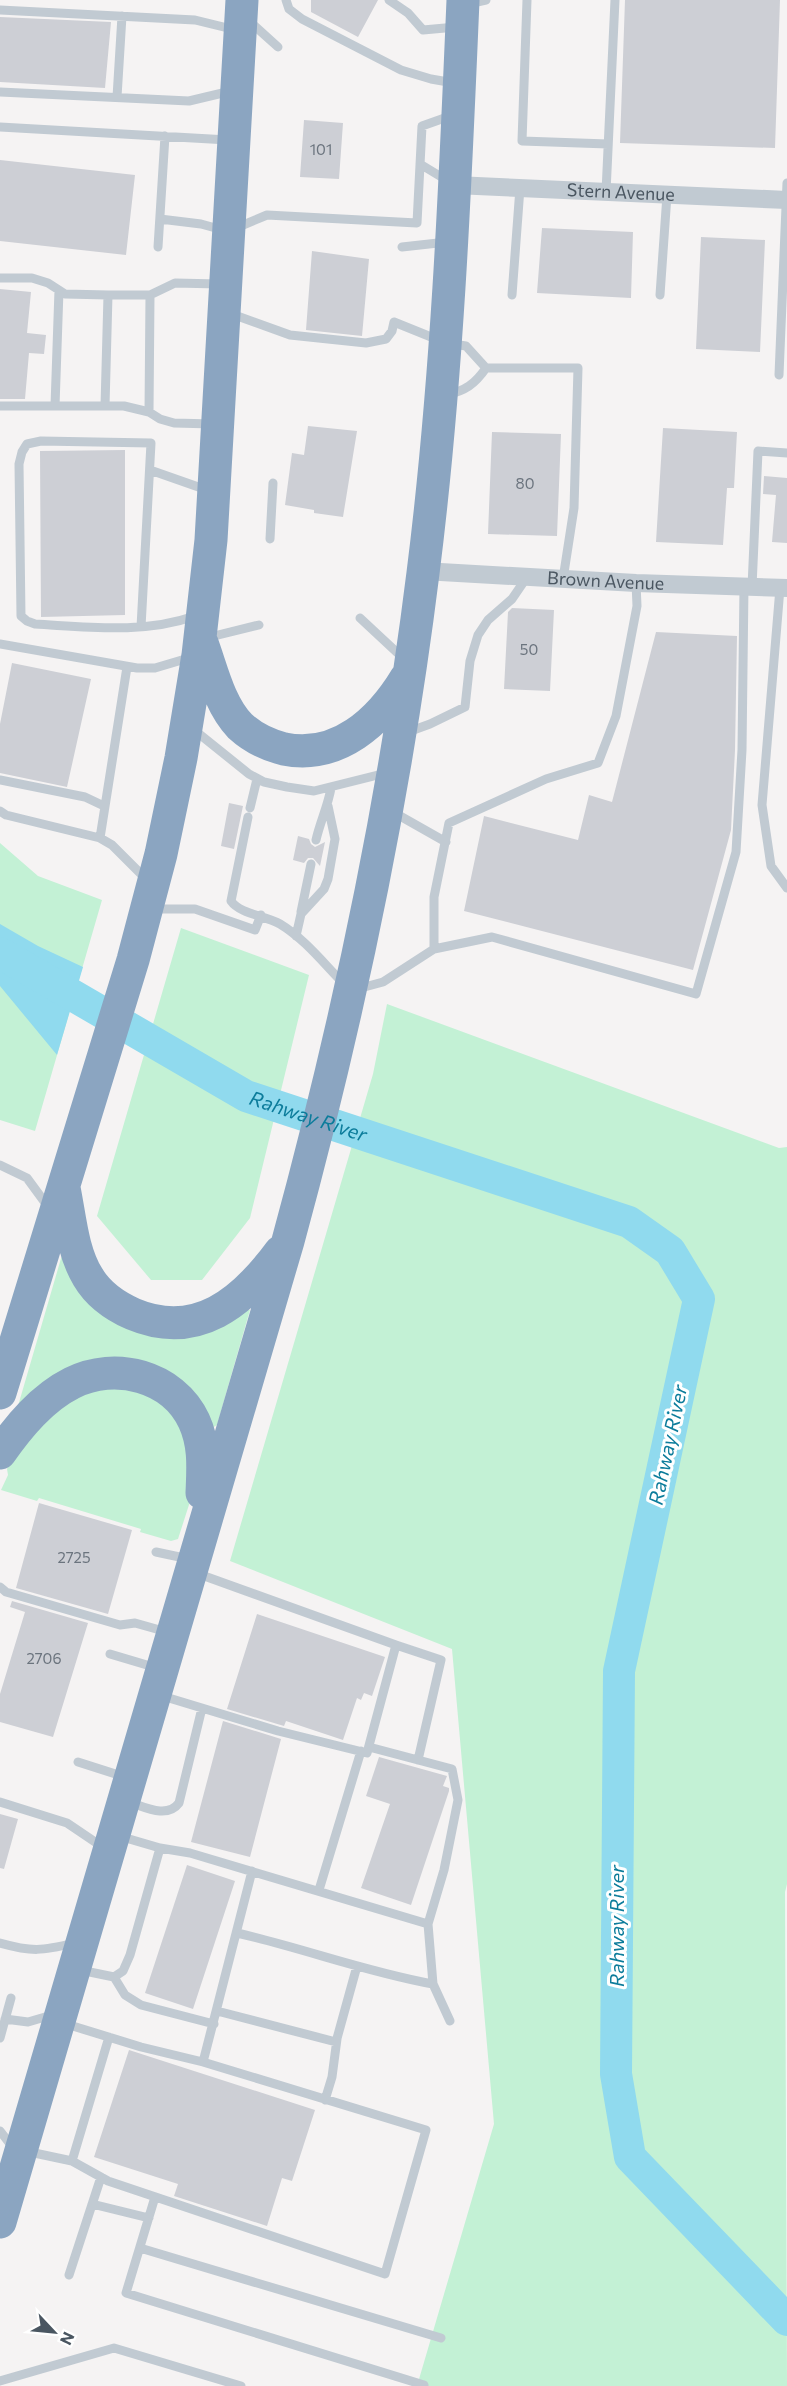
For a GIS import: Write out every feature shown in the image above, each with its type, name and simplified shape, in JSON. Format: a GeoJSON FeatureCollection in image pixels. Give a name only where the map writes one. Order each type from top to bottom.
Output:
{"type":"FeatureCollection","features":[{"type":"Feature","properties":{"kind":"highway"},"geometry":{"type":"LineString","coordinates":[[0,2222],[10,2161],[60,2017],[288,1241],[310,1162],[362,944],[388,809],[423,571],[446,343],[459,98],[468,8]]}},
{"type":"Feature","properties":{"kind":"highway"},"geometry":{"type":"LineString","coordinates":[[0,1393],[5,1365],[54,1215],[150,898],[171,810],[187,724],[200,636],[214,494],[241,15]]}},
{"type":"Feature","properties":{"kind":"highway"},"geometry":{"type":"LineString","coordinates":[[200,636],[220,693],[239,725],[268,744],[291,750],[330,748],[353,737],[389,703],[410,668]]}},
{"type":"Feature","properties":{"kind":"highway"},"geometry":{"type":"LineString","coordinates":[[63,1184],[78,1254],[88,1276],[112,1302],[130,1313],[152,1320],[186,1323],[198,1321],[219,1311],[255,1283],[288,1241]]}},
{"type":"Feature","properties":{"kind":"highway"},"geometry":{"type":"LineString","coordinates":[[0,1453],[29,1416],[70,1384],[82,1378],[112,1372],[140,1376],[153,1381],[173,1393],[181,1401],[194,1420],[198,1431],[204,1468],[195,1556]]}},
{"type":"Feature","properties":{"kind":"street","name":"Stern Avenue"},"geometry":{"type":"LineString","coordinates":[[455,185],[787,200]]}},
{"type":"Feature","properties":{"kind":"street","name":"Brown Avenue"},"geometry":{"type":"LineString","coordinates":[[423,571],[636,583],[784,588]]}},
{"type":"Feature","properties":{"kind":"lane"},"geometry":{"type":"LineString","coordinates":[[160,219],[201,224],[228,231],[267,215],[417,222],[422,126],[459,98],[431,79],[401,70],[294,14],[288,9],[286,0]]}},
{"type":"Feature","properties":{"kind":"lane"},"geometry":{"type":"LineString","coordinates":[[389,0],[408,13],[423,30],[468,8]]}},
{"type":"Feature","properties":{"kind":"lane"},"geometry":{"type":"LineString","coordinates":[[527,0],[522,141],[608,144]]}},
{"type":"Feature","properties":{"kind":"lane"},"geometry":{"type":"LineString","coordinates":[[606,192],[615,0]]}},
{"type":"Feature","properties":{"kind":"lane"},"geometry":{"type":"LineString","coordinates":[[0,10],[195,20],[241,15],[278,47]]}},
{"type":"Feature","properties":{"kind":"lane"},"geometry":{"type":"LineString","coordinates":[[117,97],[122,16]]}},
{"type":"Feature","properties":{"kind":"lane"},"geometry":{"type":"LineString","coordinates":[[0,92],[189,100],[237,90]]}},
{"type":"Feature","properties":{"kind":"lane"},"geometry":{"type":"LineString","coordinates":[[0,127],[234,140]]}},
{"type":"Feature","properties":{"kind":"lane"},"geometry":{"type":"LineString","coordinates":[[158,247],[165,136]]}},
{"type":"Feature","properties":{"kind":"lane"},"geometry":{"type":"LineString","coordinates":[[420,164],[455,185]]}},
{"type":"Feature","properties":{"kind":"lane"},"geometry":{"type":"LineString","coordinates":[[779,375],[787,183]]}},
{"type":"Feature","properties":{"kind":"lane"},"geometry":{"type":"LineString","coordinates":[[512,295],[520,188]]}},
{"type":"Feature","properties":{"kind":"lane"},"geometry":{"type":"LineString","coordinates":[[660,295],[667,195]]}},
{"type":"Feature","properties":{"kind":"lane"},"geometry":{"type":"LineString","coordinates":[[402,247],[452,242]]}},
{"type":"Feature","properties":{"kind":"lane"},"geometry":{"type":"LineString","coordinates":[[0,278],[32,278],[48,283],[65,294],[150,295],[175,284],[225,298],[290,335],[374,343],[386,339],[392,332],[394,322],[446,343],[466,346],[486,368],[578,368],[574,508],[563,579]]}},
{"type":"Feature","properties":{"kind":"lane"},"geometry":{"type":"LineString","coordinates":[[55,406],[59,290]]}},
{"type":"Feature","properties":{"kind":"lane"},"geometry":{"type":"LineString","coordinates":[[105,406],[108,295]]}},
{"type":"Feature","properties":{"kind":"lane"},"geometry":{"type":"LineString","coordinates":[[149,412],[150,295]]}},
{"type":"Feature","properties":{"kind":"lane"},"geometry":{"type":"LineString","coordinates":[[441,397],[464,391],[478,380],[486,368]]}},
{"type":"Feature","properties":{"kind":"lane"},"geometry":{"type":"LineString","coordinates":[[0,406],[124,406],[149,412],[160,419],[174,423],[218,425]]}},
{"type":"Feature","properties":{"kind":"lane"},"geometry":{"type":"LineString","coordinates":[[141,627],[151,443],[41,441],[27,444],[19,464],[21,616],[35,624],[141,627],[167,625],[200,636]]}},
{"type":"Feature","properties":{"kind":"lane"},"geometry":{"type":"LineString","coordinates":[[257,779],[231,900],[243,910],[280,924],[296,936],[350,990],[383,982],[434,949],[492,937],[696,994],[736,852],[748,586],[758,451],[787,453]]}},
{"type":"Feature","properties":{"kind":"lane"},"geometry":{"type":"LineString","coordinates":[[150,470],[182,480],[214,494]]}},
{"type":"Feature","properties":{"kind":"lane"},"geometry":{"type":"LineString","coordinates":[[270,539],[273,483]]}},
{"type":"Feature","properties":{"kind":"lane"},"geometry":{"type":"LineString","coordinates":[[400,735],[465,707],[471,661],[478,635],[488,620],[512,599],[527,577]]}},
{"type":"Feature","properties":{"kind":"lane"},"geometry":{"type":"LineString","coordinates":[[434,949],[434,897],[449,823],[546,779],[598,763],[616,716],[637,606],[636,583]]}},
{"type":"Feature","properties":{"kind":"lane"},"geometry":{"type":"LineString","coordinates":[[784,588],[762,806],[771,866],[787,888]]}},
{"type":"Feature","properties":{"kind":"lane"},"geometry":{"type":"LineString","coordinates":[[360,618],[410,668]]}},
{"type":"Feature","properties":{"kind":"lane"},"geometry":{"type":"LineString","coordinates":[[0,644],[127,667],[156,668],[200,636],[259,625]]}},
{"type":"Feature","properties":{"kind":"lane"},"geometry":{"type":"LineString","coordinates":[[100,838],[127,667]]}},
{"type":"Feature","properties":{"kind":"lane"},"geometry":{"type":"LineString","coordinates":[[187,724],[241,769],[257,779],[307,791],[331,788],[394,771]]}},
{"type":"Feature","properties":{"kind":"lane"},"geometry":{"type":"LineString","coordinates":[[0,780],[85,797],[104,806]]}},
{"type":"Feature","properties":{"kind":"lane"},"geometry":{"type":"LineString","coordinates":[[316,840],[320,820],[328,806],[331,788]]}},
{"type":"Feature","properties":{"kind":"lane"},"geometry":{"type":"LineString","coordinates":[[301,914],[324,889],[328,879],[335,839],[328,806]]}},
{"type":"Feature","properties":{"kind":"lane"},"geometry":{"type":"LineString","coordinates":[[388,809],[446,842]]}},
{"type":"Feature","properties":{"kind":"lane"},"geometry":{"type":"LineString","coordinates":[[0,811],[6,815],[100,838],[112,845],[150,898],[195,909],[255,930],[261,915]]}},
{"type":"Feature","properties":{"kind":"lane"},"geometry":{"type":"LineString","coordinates":[[296,936],[311,864]]}},
{"type":"Feature","properties":{"kind":"lane"},"geometry":{"type":"LineString","coordinates":[[0,1165],[27,1178],[54,1215]]}},
{"type":"Feature","properties":{"kind":"lane"},"geometry":{"type":"LineString","coordinates":[[156,1552],[195,1556],[396,1645],[441,1660],[418,1760]]}},
{"type":"Feature","properties":{"kind":"lane"},"geometry":{"type":"LineString","coordinates":[[0,1587],[6,1592],[120,1625],[135,1623],[172,1633]]}},
{"type":"Feature","properties":{"kind":"lane"},"geometry":{"type":"LineString","coordinates":[[319,1890],[396,1645]]}},
{"type":"Feature","properties":{"kind":"lane"},"geometry":{"type":"LineString","coordinates":[[111,1654],[202,1708],[278,1731],[452,1769],[458,1800],[444,1870],[428,1924],[434,1984],[450,2021]]}},
{"type":"Feature","properties":{"kind":"lane"},"geometry":{"type":"LineString","coordinates":[[78,1762],[167,1812],[174,1810],[179,1803],[202,1708]]}},
{"type":"Feature","properties":{"kind":"lane"},"geometry":{"type":"LineString","coordinates":[[0,1802],[67,1823],[111,1843],[190,1853],[428,1924]]}},
{"type":"Feature","properties":{"kind":"lane"},"geometry":{"type":"LineString","coordinates":[[114,1977],[123,1971],[130,1955],[160,1848]]}},
{"type":"Feature","properties":{"kind":"lane"},"geometry":{"type":"LineString","coordinates":[[203,2062],[252,1871]]}},
{"type":"Feature","properties":{"kind":"lane"},"geometry":{"type":"LineString","coordinates":[[237,1933],[395,1977],[434,1984]]}},
{"type":"Feature","properties":{"kind":"lane"},"geometry":{"type":"LineString","coordinates":[[0,1943],[30,1951],[78,1955],[114,1977],[125,1995],[141,2005],[214,2024]]}},
{"type":"Feature","properties":{"kind":"lane"},"geometry":{"type":"LineString","coordinates":[[325,2100],[332,2077],[337,2039],[357,1966]]}},
{"type":"Feature","properties":{"kind":"lane"},"geometry":{"type":"LineString","coordinates":[[0,2038],[11,1998]]}},
{"type":"Feature","properties":{"kind":"lane"},"geometry":{"type":"LineString","coordinates":[[217,2011],[336,2042],[337,2039]]}},
{"type":"Feature","properties":{"kind":"lane"},"geometry":{"type":"LineString","coordinates":[[5,2019],[28,2022],[60,2017],[109,2037],[203,2062],[426,2130],[385,2274],[155,2197],[101,2177],[72,2161],[10,2161]]}},
{"type":"Feature","properties":{"kind":"lane"},"geometry":{"type":"LineString","coordinates":[[72,2161],[109,2037]]}},
{"type":"Feature","properties":{"kind":"lane"},"geometry":{"type":"LineString","coordinates":[[69,2275],[101,2177]]}},
{"type":"Feature","properties":{"kind":"lane"},"geometry":{"type":"LineString","coordinates":[[155,2197],[126,2293],[424,2385]]}},
{"type":"Feature","properties":{"kind":"lane"},"geometry":{"type":"LineString","coordinates":[[92,2204],[149,2218]]}},
{"type":"Feature","properties":{"kind":"lane"},"geometry":{"type":"LineString","coordinates":[[140,2248],[441,2338]]}},
{"type":"Feature","properties":{"kind":"lane"},"geometry":{"type":"LineString","coordinates":[[0,2381],[104,2349],[114,2348],[241,2386]]}},
{"type":"Feature","properties":{"kind":"green space"},"geometry":{"type":"Polygon","coordinates":[[[0,843],[38,876],[102,900],[35,1131],[0,1120],[0,843]]]}},
{"type":"Feature","properties":{"kind":"green space"},"geometry":{"type":"Polygon","coordinates":[[[181,928],[309,975],[250,1218],[202,1280],[151,1280],[97,1216],[181,928]]]}},
{"type":"Feature","properties":{"kind":"green space"},"geometry":{"type":"Polygon","coordinates":[[[387,1004],[779,1148],[787,1147],[787,1884],[785,1892],[787,2386],[417,2386],[494,2124],[452,1649],[230,1561],[373,1074],[387,1004]]]}},
{"type":"Feature","properties":{"kind":"green space"},"geometry":{"type":"Polygon","coordinates":[[[62,1255],[103,1309],[250,1310],[217,1425],[207,1431],[167,1377],[18,1406],[62,1255]]]}},
{"type":"Feature","properties":{"kind":"green space"},"geometry":{"type":"Polygon","coordinates":[[[130,1384],[180,1416],[196,1483],[178,1539],[171,1541],[140,1532],[141,1529],[39,1498],[37,1501],[1,1490],[8,1475],[7,1469],[13,1454],[72,1395],[130,1384]]]}},
{"type":"Feature","properties":{"kind":"water"},"geometry":{"type":"Polygon","coordinates":[[[0,924],[38,946],[83,967],[57,1055],[0,986],[0,924]]]}},
{"type":"Feature","properties":{"kind":"building"},"geometry":{"type":"Polygon","coordinates":[[[311,0],[378,0],[358,37],[311,12],[311,0]]]}},
{"type":"Feature","properties":{"kind":"building"},"geometry":{"type":"Polygon","coordinates":[[[625,0],[780,0],[775,148],[620,143],[625,0]]]}},
{"type":"Feature","properties":{"kind":"building"},"geometry":{"type":"Polygon","coordinates":[[[0,17],[111,22],[105,88],[0,82],[0,17]]]}},
{"type":"Feature","properties":{"kind":"building"},"geometry":{"type":"Polygon","coordinates":[[[304,120],[343,123],[339,179],[300,177],[304,120]]]}},
{"type":"Feature","properties":{"kind":"building"},"geometry":{"type":"Polygon","coordinates":[[[0,160],[135,175],[126,255],[0,241],[0,160]]]}},
{"type":"Feature","properties":{"kind":"building"},"geometry":{"type":"Polygon","coordinates":[[[542,228],[633,232],[631,298],[537,293],[542,228]]]}},
{"type":"Feature","properties":{"kind":"building"},"geometry":{"type":"Polygon","coordinates":[[[701,237],[765,240],[760,352],[696,349],[701,237]]]}},
{"type":"Feature","properties":{"kind":"building"},"geometry":{"type":"Polygon","coordinates":[[[312,251],[369,259],[362,336],[306,330],[312,251]]]}},
{"type":"Feature","properties":{"kind":"building"},"geometry":{"type":"Polygon","coordinates":[[[0,289],[31,292],[27,333],[46,335],[44,354],[29,353],[25,399],[0,399],[0,289]]]}},
{"type":"Feature","properties":{"kind":"building"},"geometry":{"type":"Polygon","coordinates":[[[308,426],[357,431],[343,517],[314,513],[314,510],[285,505],[292,453],[304,455],[308,426]]]}},
{"type":"Feature","properties":{"kind":"building"},"geometry":{"type":"Polygon","coordinates":[[[663,428],[737,432],[734,488],[727,488],[723,545],[656,542],[663,428]]]}},
{"type":"Feature","properties":{"kind":"building"},"geometry":{"type":"Polygon","coordinates":[[[492,432],[561,434],[557,536],[488,534],[492,432]]]}},
{"type":"Feature","properties":{"kind":"building"},"geometry":{"type":"Polygon","coordinates":[[[125,450],[125,615],[41,617],[40,451],[125,450]]]}},
{"type":"Feature","properties":{"kind":"building"},"geometry":{"type":"Polygon","coordinates":[[[764,476],[787,478],[787,543],[772,542],[776,495],[763,494],[764,476]]]}},
{"type":"Feature","properties":{"kind":"building"},"geometry":{"type":"Polygon","coordinates":[[[512,608],[554,610],[550,691],[504,689],[508,612],[512,608]]]}},
{"type":"Feature","properties":{"kind":"building"},"geometry":{"type":"Polygon","coordinates":[[[656,632],[737,636],[731,830],[693,970],[464,911],[484,816],[578,840],[589,795],[612,802],[656,632]]]}},
{"type":"Feature","properties":{"kind":"building"},"geometry":{"type":"Polygon","coordinates":[[[12,663],[91,679],[67,787],[0,773],[0,724],[12,663]]]}},
{"type":"Feature","properties":{"kind":"building"},"geometry":{"type":"Polygon","coordinates":[[[229,803],[243,806],[234,849],[221,846],[229,803]]]}},
{"type":"Feature","properties":{"kind":"building"},"geometry":{"type":"Polygon","coordinates":[[[298,836],[309,839],[315,847],[325,842],[320,866],[313,858],[308,858],[304,863],[293,860],[298,836]]]}},
{"type":"Feature","properties":{"kind":"building"},"geometry":{"type":"Polygon","coordinates":[[[39,1503],[132,1530],[108,1614],[16,1588],[39,1503]]]}},
{"type":"Feature","properties":{"kind":"building"},"geometry":{"type":"Polygon","coordinates":[[[12,1601],[88,1623],[53,1737],[0,1722],[0,1694],[25,1612],[10,1607],[12,1601]]]}},
{"type":"Feature","properties":{"kind":"building"},"geometry":{"type":"Polygon","coordinates":[[[257,1614],[385,1657],[372,1696],[364,1693],[361,1700],[357,1698],[343,1740],[286,1721],[284,1726],[227,1709],[257,1614]]]}},
{"type":"Feature","properties":{"kind":"building"},"geometry":{"type":"Polygon","coordinates":[[[223,1721],[281,1739],[250,1857],[191,1842],[223,1721]]]}},
{"type":"Feature","properties":{"kind":"building"},"geometry":{"type":"Polygon","coordinates":[[[379,1757],[447,1776],[443,1786],[449,1788],[449,1791],[411,1905],[361,1888],[390,1804],[366,1796],[379,1757]]]}},
{"type":"Feature","properties":{"kind":"building"},"geometry":{"type":"Polygon","coordinates":[[[0,1814],[18,1819],[4,1869],[0,1868],[0,1814]]]}},
{"type":"Feature","properties":{"kind":"building"},"geometry":{"type":"Polygon","coordinates":[[[187,1865],[235,1881],[193,2009],[145,1993],[187,1865]]]}},
{"type":"Feature","properties":{"kind":"building"},"geometry":{"type":"Polygon","coordinates":[[[129,2050],[315,2110],[292,2181],[282,2178],[267,2226],[174,2196],[178,2184],[94,2157],[129,2050]]]}},
{"type":"Feature","properties":{"kind":"waterway","name":"Rahway River"},"geometry":{"type":"LineString","coordinates":[[0,953],[246,1096],[629,1222],[670,1251],[699,1299],[619,1671],[616,2074],[630,2157],[787,2320]]}}]}
